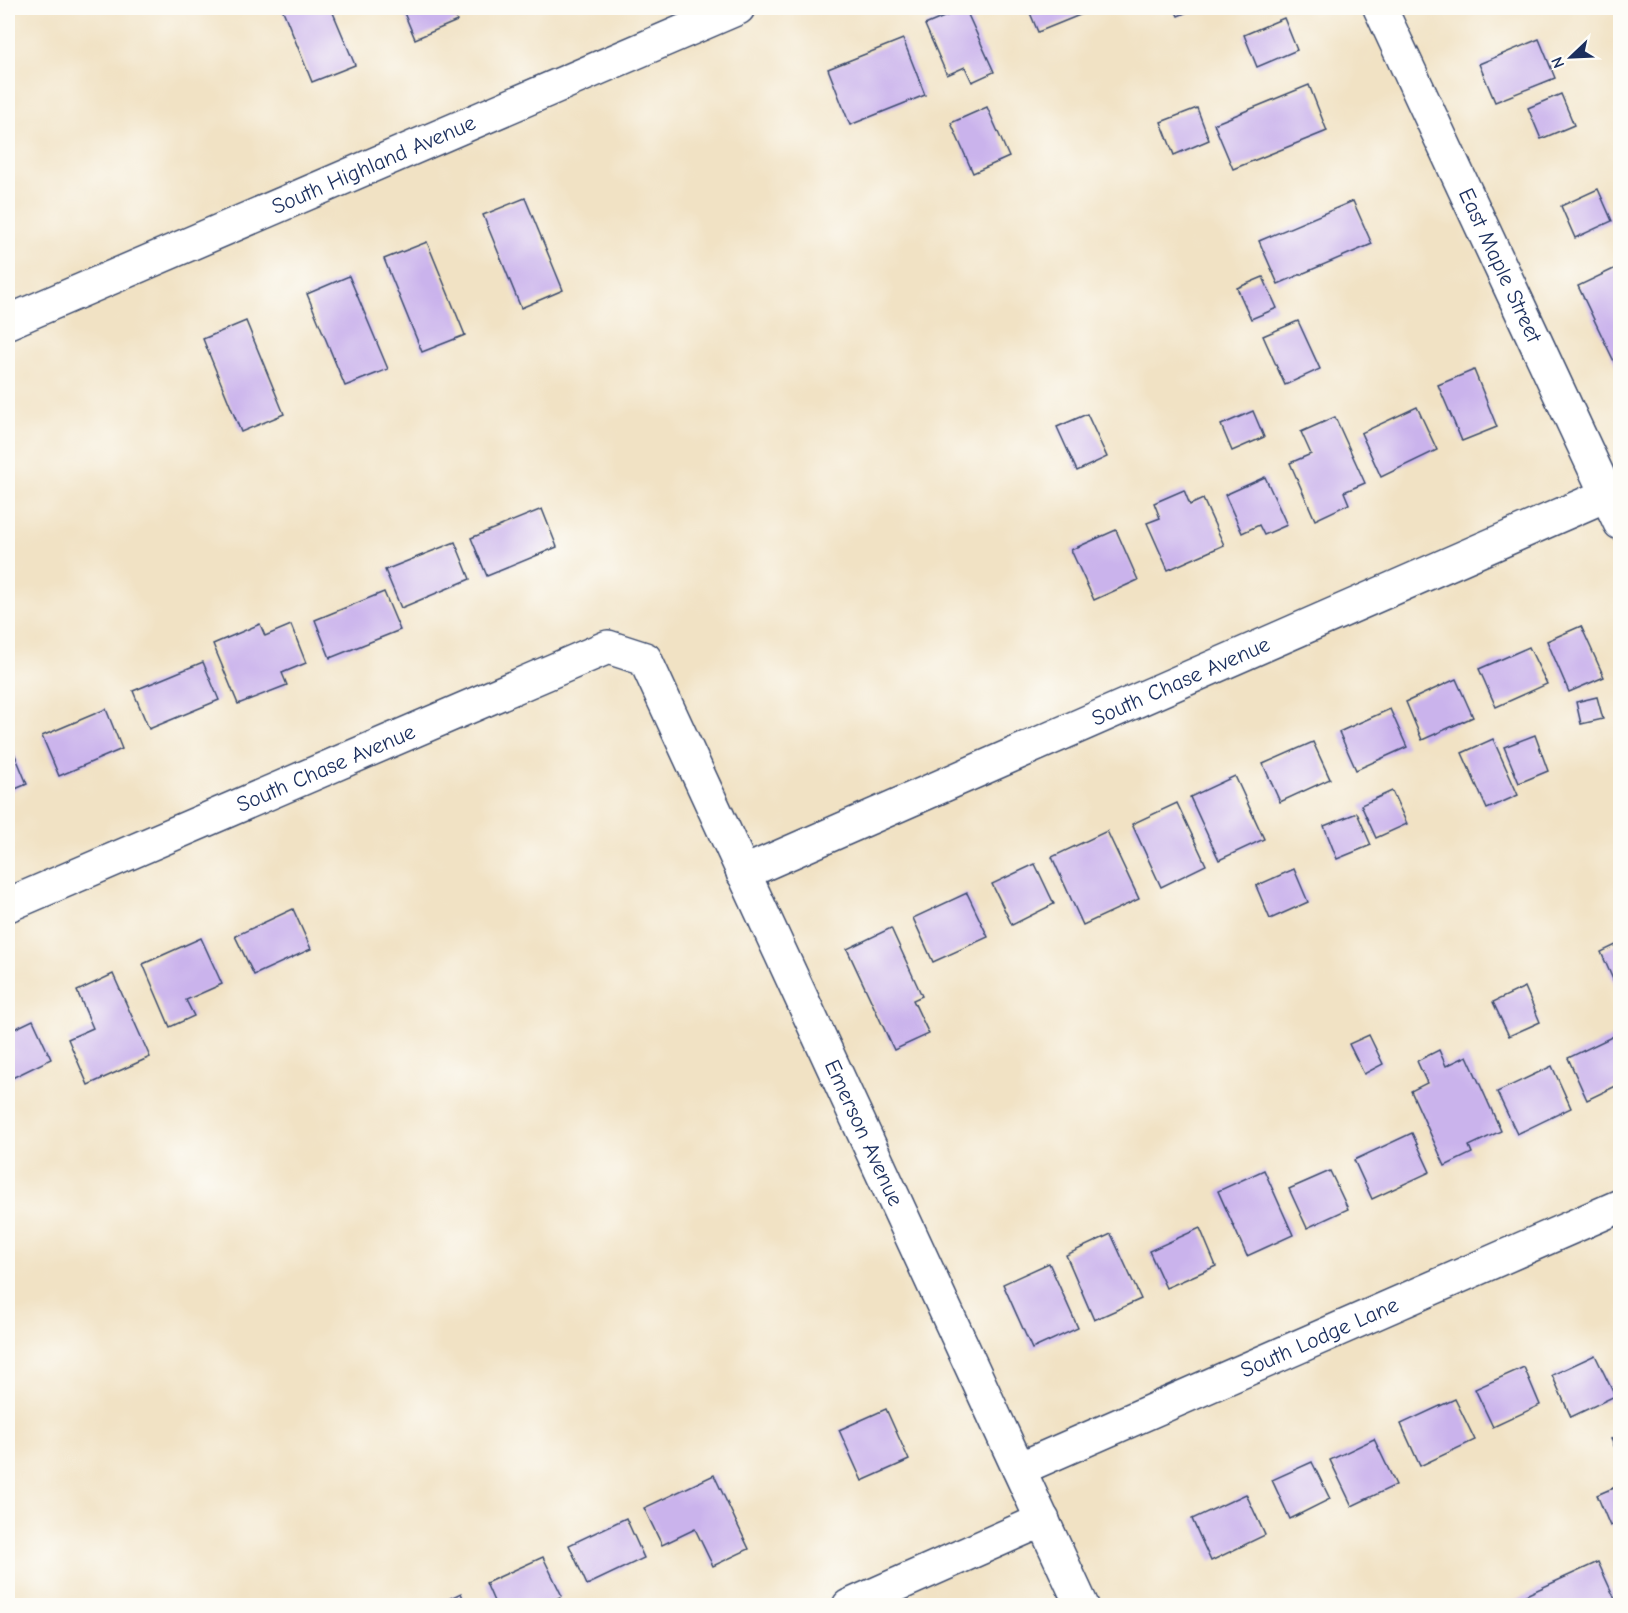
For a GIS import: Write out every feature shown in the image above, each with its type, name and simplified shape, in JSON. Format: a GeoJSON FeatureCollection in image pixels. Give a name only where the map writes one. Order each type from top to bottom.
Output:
{"type":"FeatureCollection","features":[{"type":"Feature","properties":{"kind":"street","name":"South Highland Avenue"},"geometry":{"type":"LineString","coordinates":[[8,322],[738,8]]}},
{"type":"Feature","properties":{"kind":"street","name":"East Maple Street"},"geometry":{"type":"LineString","coordinates":[[1380,8],[1616,502]]}},
{"type":"Feature","properties":{"kind":"street","name":"South Chase Avenue"},"geometry":{"type":"LineString","coordinates":[[743,873],[1616,502]]}},
{"type":"Feature","properties":{"kind":"street","name":"South Chase Avenue"},"geometry":{"type":"LineString","coordinates":[[8,905],[608,647],[645,659]]}},
{"type":"Feature","properties":{"kind":"street","name":"Emerson Avenue"},"geometry":{"type":"LineString","coordinates":[[645,659],[1082,1605]]}},
{"type":"Feature","properties":{"kind":"street","name":"South Lodge Lane"},"geometry":{"type":"LineString","coordinates":[[1019,1469],[1620,1206]]}},
{"type":"Feature","properties":{"kind":"street"},"geometry":{"type":"LineString","coordinates":[[849,1605],[1043,1520]]}},
{"type":"Feature","properties":{"kind":"building"},"geometry":{"type":"Polygon","coordinates":[[[282,8],[331,8],[355,65],[312,82],[282,8]]]}},
{"type":"Feature","properties":{"kind":"building"},"geometry":{"type":"Polygon","coordinates":[[[402,8],[452,8],[457,21],[415,39],[402,8]]]}},
{"type":"Feature","properties":{"kind":"building"},"geometry":{"type":"Polygon","coordinates":[[[965,8],[994,72],[972,82],[965,67],[947,75],[925,25],[965,8]]]}},
{"type":"Feature","properties":{"kind":"building"},"geometry":{"type":"Polygon","coordinates":[[[1028,8],[1097,8],[1038,32],[1028,8]]]}},
{"type":"Feature","properties":{"kind":"building"},"geometry":{"type":"Polygon","coordinates":[[[1174,8],[1197,8],[1178,16],[1174,8]]]}},
{"type":"Feature","properties":{"kind":"building"},"geometry":{"type":"Polygon","coordinates":[[[1284,18],[1297,50],[1257,67],[1244,35],[1284,18]]]}},
{"type":"Feature","properties":{"kind":"building"},"geometry":{"type":"Polygon","coordinates":[[[903,39],[925,95],[850,125],[828,69],[903,39]]]}},
{"type":"Feature","properties":{"kind":"building"},"geometry":{"type":"Polygon","coordinates":[[[1539,39],[1555,78],[1495,102],[1479,64],[1539,39]]]}},
{"type":"Feature","properties":{"kind":"building"},"geometry":{"type":"Polygon","coordinates":[[[1309,85],[1327,131],[1233,169],[1214,124],[1309,85]]]}},
{"type":"Feature","properties":{"kind":"building"},"geometry":{"type":"Polygon","coordinates":[[[1561,94],[1574,125],[1541,139],[1528,108],[1561,94]]]}},
{"type":"Feature","properties":{"kind":"building"},"geometry":{"type":"Polygon","coordinates":[[[987,107],[1009,157],[973,173],[951,123],[987,107]]]}},
{"type":"Feature","properties":{"kind":"building"},"geometry":{"type":"Polygon","coordinates":[[[1197,108],[1209,140],[1174,155],[1161,122],[1197,108]]]}},
{"type":"Feature","properties":{"kind":"building"},"geometry":{"type":"Polygon","coordinates":[[[1598,189],[1612,221],[1575,238],[1561,206],[1598,189]]]}},
{"type":"Feature","properties":{"kind":"building"},"geometry":{"type":"Polygon","coordinates":[[[525,198],[563,290],[521,308],[483,215],[525,198]]]}},
{"type":"Feature","properties":{"kind":"building"},"geometry":{"type":"Polygon","coordinates":[[[1353,201],[1372,244],[1278,284],[1259,241],[1353,201]]]}},
{"type":"Feature","properties":{"kind":"building"},"geometry":{"type":"Polygon","coordinates":[[[427,242],[465,335],[422,352],[384,259],[427,242]]]}},
{"type":"Feature","properties":{"kind":"building"},"geometry":{"type":"Polygon","coordinates":[[[1620,266],[1620,374],[1578,286],[1620,266]]]}},
{"type":"Feature","properties":{"kind":"building"},"geometry":{"type":"Polygon","coordinates":[[[349,276],[388,369],[345,386],[307,294],[349,276]]]}},
{"type":"Feature","properties":{"kind":"building"},"geometry":{"type":"Polygon","coordinates":[[[1263,277],[1277,308],[1251,319],[1237,288],[1263,277]]]}},
{"type":"Feature","properties":{"kind":"building"},"geometry":{"type":"Polygon","coordinates":[[[246,321],[284,414],[241,432],[203,339],[246,321]]]}},
{"type":"Feature","properties":{"kind":"building"},"geometry":{"type":"Polygon","coordinates":[[[1298,321],[1320,369],[1285,385],[1263,336],[1298,321]]]}},
{"type":"Feature","properties":{"kind":"building"},"geometry":{"type":"Polygon","coordinates":[[[1474,370],[1497,427],[1462,441],[1438,385],[1474,370]]]}},
{"type":"Feature","properties":{"kind":"building"},"geometry":{"type":"Polygon","coordinates":[[[1417,407],[1437,450],[1381,477],[1361,433],[1417,407]]]}},
{"type":"Feature","properties":{"kind":"building"},"geometry":{"type":"Polygon","coordinates":[[[1253,411],[1264,437],[1232,451],[1221,425],[1253,411]]]}},
{"type":"Feature","properties":{"kind":"building"},"geometry":{"type":"Polygon","coordinates":[[[1087,414],[1107,457],[1077,471],[1057,427],[1087,414]]]}},
{"type":"Feature","properties":{"kind":"building"},"geometry":{"type":"Polygon","coordinates":[[[1335,417],[1365,483],[1344,492],[1349,504],[1315,520],[1290,463],[1311,454],[1301,432],[1335,417]]]}},
{"type":"Feature","properties":{"kind":"building"},"geometry":{"type":"Polygon","coordinates":[[[1265,477],[1287,525],[1264,535],[1259,525],[1242,533],[1225,495],[1265,477]]]}},
{"type":"Feature","properties":{"kind":"building"},"geometry":{"type":"Polygon","coordinates":[[[1184,490],[1190,505],[1203,499],[1224,545],[1168,570],[1147,523],[1160,518],[1154,503],[1184,490]]]}},
{"type":"Feature","properties":{"kind":"building"},"geometry":{"type":"Polygon","coordinates":[[[542,509],[557,547],[487,576],[471,538],[542,509]]]}},
{"type":"Feature","properties":{"kind":"building"},"geometry":{"type":"Polygon","coordinates":[[[1116,530],[1138,580],[1094,600],[1071,550],[1116,530]]]}},
{"type":"Feature","properties":{"kind":"building"},"geometry":{"type":"Polygon","coordinates":[[[455,542],[470,579],[401,608],[385,570],[455,542]]]}},
{"type":"Feature","properties":{"kind":"building"},"geometry":{"type":"Polygon","coordinates":[[[384,592],[400,630],[330,658],[315,620],[384,592]]]}},
{"type":"Feature","properties":{"kind":"building"},"geometry":{"type":"Polygon","coordinates":[[[260,624],[265,636],[291,625],[306,663],[282,673],[287,685],[238,704],[213,644],[260,624]]]}},
{"type":"Feature","properties":{"kind":"building"},"geometry":{"type":"Polygon","coordinates":[[[1581,626],[1604,677],[1569,692],[1547,641],[1581,626]]]}},
{"type":"Feature","properties":{"kind":"building"},"geometry":{"type":"Polygon","coordinates":[[[1529,647],[1547,684],[1496,707],[1479,669],[1529,647]]]}},
{"type":"Feature","properties":{"kind":"building"},"geometry":{"type":"Polygon","coordinates":[[[203,662],[219,700],[149,729],[133,691],[203,662]]]}},
{"type":"Feature","properties":{"kind":"building"},"geometry":{"type":"Polygon","coordinates":[[[1456,679],[1473,717],[1422,740],[1406,702],[1456,679]]]}},
{"type":"Feature","properties":{"kind":"building"},"geometry":{"type":"Polygon","coordinates":[[[1597,697],[1603,719],[1581,724],[1576,702],[1597,697]]]}},
{"type":"Feature","properties":{"kind":"building"},"geometry":{"type":"Polygon","coordinates":[[[106,709],[122,749],[59,776],[42,736],[106,709]]]}},
{"type":"Feature","properties":{"kind":"building"},"geometry":{"type":"Polygon","coordinates":[[[1390,709],[1407,747],[1356,770],[1339,732],[1390,709]]]}},
{"type":"Feature","properties":{"kind":"building"},"geometry":{"type":"Polygon","coordinates":[[[1535,735],[1548,771],[1519,783],[1504,747],[1535,735]]]}},
{"type":"Feature","properties":{"kind":"building"},"geometry":{"type":"Polygon","coordinates":[[[8,738],[27,784],[8,792],[8,738]]]}},
{"type":"Feature","properties":{"kind":"building"},"geometry":{"type":"Polygon","coordinates":[[[1493,739],[1518,795],[1487,809],[1462,753],[1493,739]]]}},
{"type":"Feature","properties":{"kind":"building"},"geometry":{"type":"Polygon","coordinates":[[[1313,742],[1330,779],[1280,802],[1263,764],[1313,742]]]}},
{"type":"Feature","properties":{"kind":"building"},"geometry":{"type":"Polygon","coordinates":[[[1235,776],[1264,839],[1219,860],[1190,797],[1235,776]]]}},
{"type":"Feature","properties":{"kind":"building"},"geometry":{"type":"Polygon","coordinates":[[[1392,791],[1407,824],[1376,838],[1361,805],[1392,791]]]}},
{"type":"Feature","properties":{"kind":"building"},"geometry":{"type":"Polygon","coordinates":[[[1177,803],[1206,865],[1161,887],[1132,824],[1177,803]]]}},
{"type":"Feature","properties":{"kind":"building"},"geometry":{"type":"Polygon","coordinates":[[[1357,813],[1371,845],[1337,859],[1324,826],[1357,813]]]}},
{"type":"Feature","properties":{"kind":"building"},"geometry":{"type":"Polygon","coordinates":[[[1107,831],[1139,899],[1083,925],[1052,857],[1107,831]]]}},
{"type":"Feature","properties":{"kind":"building"},"geometry":{"type":"Polygon","coordinates":[[[1035,864],[1054,904],[1012,925],[992,884],[1035,864]]]}},
{"type":"Feature","properties":{"kind":"building"},"geometry":{"type":"Polygon","coordinates":[[[1294,869],[1308,902],[1270,919],[1256,886],[1294,869]]]}},
{"type":"Feature","properties":{"kind":"building"},"geometry":{"type":"Polygon","coordinates":[[[967,893],[988,937],[933,962],[913,918],[967,893]]]}},
{"type":"Feature","properties":{"kind":"building"},"geometry":{"type":"Polygon","coordinates":[[[293,909],[311,949],[254,975],[235,936],[293,909]]]}},
{"type":"Feature","properties":{"kind":"building"},"geometry":{"type":"Polygon","coordinates":[[[891,928],[922,996],[913,1000],[929,1034],[894,1050],[847,949],[891,928]]]}},
{"type":"Feature","properties":{"kind":"building"},"geometry":{"type":"Polygon","coordinates":[[[201,938],[222,984],[186,1000],[194,1016],[170,1027],[143,964],[201,938]]]}},
{"type":"Feature","properties":{"kind":"building"},"geometry":{"type":"Polygon","coordinates":[[[1620,943],[1620,981],[1615,984],[1601,952],[1620,943]]]}},
{"type":"Feature","properties":{"kind":"building"},"geometry":{"type":"Polygon","coordinates":[[[113,974],[150,1057],[88,1085],[68,1039],[93,1028],[77,991],[113,974]]]}},
{"type":"Feature","properties":{"kind":"building"},"geometry":{"type":"Polygon","coordinates":[[[1525,987],[1540,1022],[1509,1036],[1493,1002],[1525,987]]]}},
{"type":"Feature","properties":{"kind":"building"},"geometry":{"type":"Polygon","coordinates":[[[33,1020],[51,1059],[8,1080],[8,1032],[33,1020]]]}},
{"type":"Feature","properties":{"kind":"building"},"geometry":{"type":"Polygon","coordinates":[[[1620,1033],[1620,1084],[1587,1100],[1568,1058],[1620,1033]]]}},
{"type":"Feature","properties":{"kind":"building"},"geometry":{"type":"Polygon","coordinates":[[[1369,1035],[1383,1064],[1364,1074],[1349,1044],[1369,1035]]]}},
{"type":"Feature","properties":{"kind":"building"},"geometry":{"type":"Polygon","coordinates":[[[1439,1050],[1446,1066],[1467,1056],[1501,1131],[1469,1146],[1472,1153],[1445,1166],[1411,1091],[1427,1083],[1417,1061],[1439,1050]]]}},
{"type":"Feature","properties":{"kind":"building"},"geometry":{"type":"Polygon","coordinates":[[[1552,1066],[1571,1108],[1517,1134],[1497,1092],[1552,1066]]]}},
{"type":"Feature","properties":{"kind":"building"},"geometry":{"type":"Polygon","coordinates":[[[1412,1133],[1430,1172],[1372,1199],[1354,1160],[1412,1133]]]}},
{"type":"Feature","properties":{"kind":"building"},"geometry":{"type":"Polygon","coordinates":[[[1264,1170],[1293,1235],[1247,1256],[1218,1191],[1264,1170]]]}},
{"type":"Feature","properties":{"kind":"building"},"geometry":{"type":"Polygon","coordinates":[[[1330,1171],[1348,1209],[1307,1228],[1289,1189],[1330,1171]]]}},
{"type":"Feature","properties":{"kind":"building"},"geometry":{"type":"Polygon","coordinates":[[[1200,1228],[1216,1266],[1166,1288],[1149,1251],[1200,1228]]]}},
{"type":"Feature","properties":{"kind":"building"},"geometry":{"type":"Polygon","coordinates":[[[1111,1234],[1141,1299],[1094,1320],[1066,1255],[1111,1234]]]}},
{"type":"Feature","properties":{"kind":"building"},"geometry":{"type":"Polygon","coordinates":[[[1049,1263],[1078,1328],[1032,1349],[1003,1284],[1049,1263]]]}},
{"type":"Feature","properties":{"kind":"building"},"geometry":{"type":"Polygon","coordinates":[[[1595,1355],[1615,1396],[1571,1417],[1552,1375],[1595,1355]]]}},
{"type":"Feature","properties":{"kind":"building"},"geometry":{"type":"Polygon","coordinates":[[[1524,1367],[1540,1405],[1493,1427],[1475,1389],[1524,1367]]]}},
{"type":"Feature","properties":{"kind":"building"},"geometry":{"type":"Polygon","coordinates":[[[1455,1399],[1475,1440],[1420,1466],[1401,1424],[1455,1399]]]}},
{"type":"Feature","properties":{"kind":"building"},"geometry":{"type":"Polygon","coordinates":[[[886,1409],[909,1460],[862,1481],[839,1430],[886,1409]]]}},
{"type":"Feature","properties":{"kind":"building"},"geometry":{"type":"Polygon","coordinates":[[[1620,1435],[1620,1459],[1611,1439],[1620,1435]]]}},
{"type":"Feature","properties":{"kind":"building"},"geometry":{"type":"Polygon","coordinates":[[[1374,1439],[1396,1485],[1352,1506],[1330,1460],[1374,1439]]]}},
{"type":"Feature","properties":{"kind":"building"},"geometry":{"type":"Polygon","coordinates":[[[1312,1462],[1330,1499],[1290,1519],[1272,1480],[1312,1462]]]}},
{"type":"Feature","properties":{"kind":"building"},"geometry":{"type":"Polygon","coordinates":[[[714,1475],[749,1549],[713,1566],[695,1529],[662,1545],[644,1508],[714,1475]]]}},
{"type":"Feature","properties":{"kind":"building"},"geometry":{"type":"Polygon","coordinates":[[[1620,1485],[1620,1522],[1610,1526],[1597,1495],[1620,1485]]]}},
{"type":"Feature","properties":{"kind":"building"},"geometry":{"type":"Polygon","coordinates":[[[1246,1494],[1265,1535],[1211,1561],[1192,1519],[1246,1494]]]}},
{"type":"Feature","properties":{"kind":"building"},"geometry":{"type":"Polygon","coordinates":[[[626,1518],[644,1558],[587,1585],[569,1545],[626,1518]]]}},
{"type":"Feature","properties":{"kind":"building"},"geometry":{"type":"Polygon","coordinates":[[[543,1557],[562,1596],[542,1606],[496,1606],[486,1583],[543,1557]]]}},
{"type":"Feature","properties":{"kind":"building"},"geometry":{"type":"Polygon","coordinates":[[[1598,1562],[1618,1606],[1518,1606],[1515,1600],[1598,1562]]]}},
{"type":"Feature","properties":{"kind":"building"},"geometry":{"type":"Polygon","coordinates":[[[461,1593],[466,1606],[434,1606],[461,1593]]]}}]}
